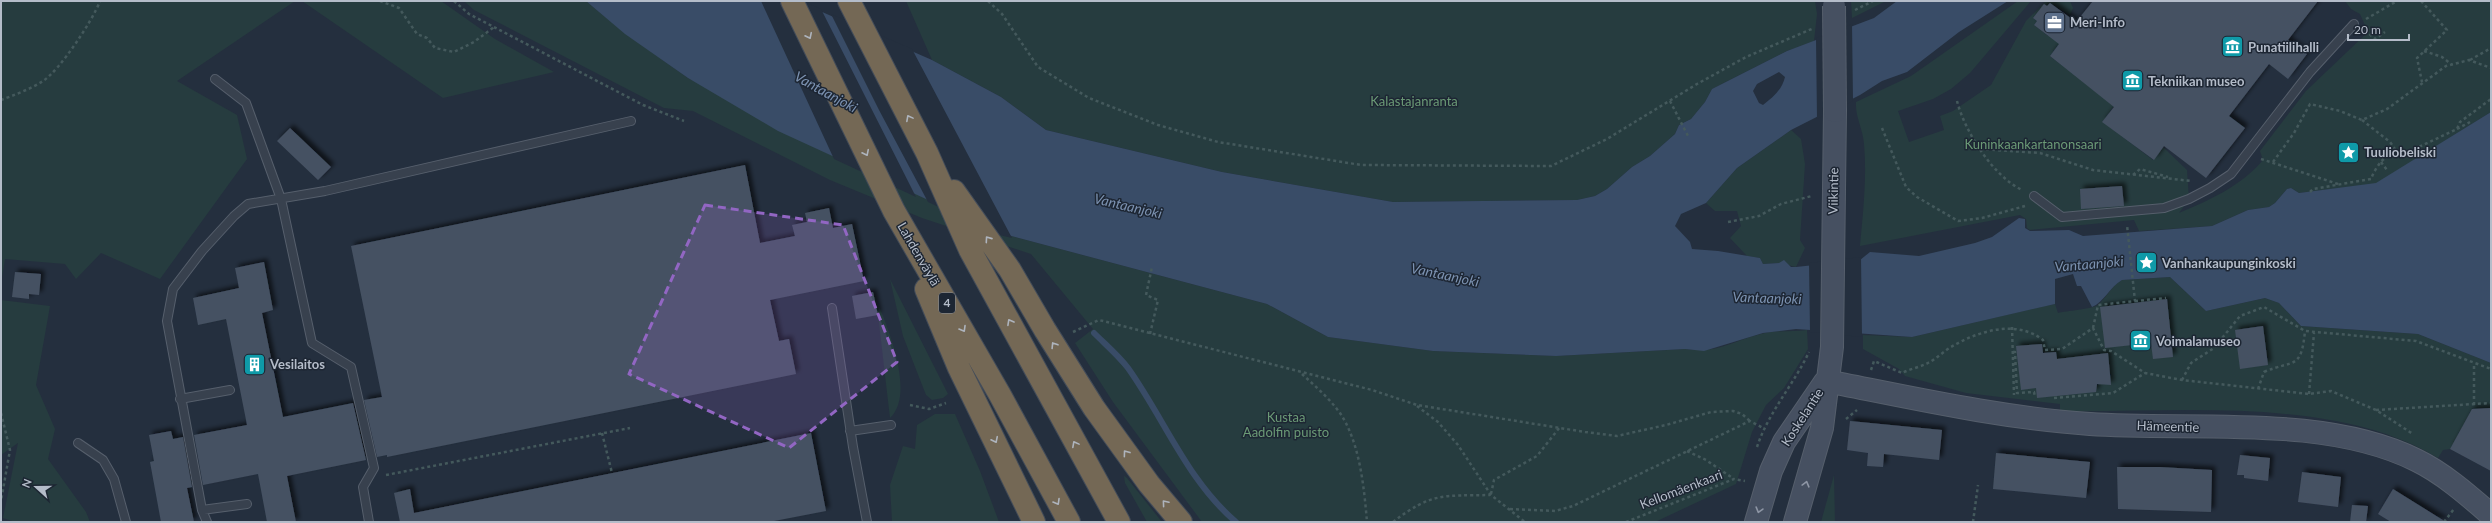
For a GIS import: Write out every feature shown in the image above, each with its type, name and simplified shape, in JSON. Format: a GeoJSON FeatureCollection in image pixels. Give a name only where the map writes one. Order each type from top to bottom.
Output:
{"type":"FeatureCollection","features":[{"type":"Feature","properties":{"kind":"highway","name":"Lahdenväylä"},"geometry":{"type":"LineString","coordinates":[[792,1],[894,210],[996,389],[1068,522]]}},
{"type":"Feature","properties":{"kind":"highway"},"geometry":{"type":"LineString","coordinates":[[850,2],[927,153],[970,250],[1119,522]]}},
{"type":"Feature","properties":{"kind":"highway"},"geometry":{"type":"LineString","coordinates":[[927,153],[1010,270],[1094,408],[1149,484],[1181,522]]}},
{"type":"Feature","properties":{"kind":"highway"},"geometry":{"type":"LineString","coordinates":[[894,210],[959,368],[1034,522]]}},
{"type":"Feature","properties":{"kind":"main road","name":"Viikintie"},"geometry":{"type":"LineString","coordinates":[[1826,381],[1832,335],[1835,111],[1834,4]]}},
{"type":"Feature","properties":{"kind":"main road","name":"Hämeentie"},"geometry":{"type":"LineString","coordinates":[[1826,381],[1998,413],[2089,424],[2317,432],[2364,440],[2417,460],[2450,481],[2491,515]]}},
{"type":"Feature","properties":{"kind":"main road","name":"Koskelantie"},"geometry":{"type":"LineString","coordinates":[[1756,522],[1771,471],[1784,442],[1826,381]]}},
{"type":"Feature","properties":{"kind":"main road","name":"Koskelantie"},"geometry":{"type":"LineString","coordinates":[[1795,522],[1822,428],[1826,381]]}},
{"type":"Feature","properties":{"kind":"lane"},"geometry":{"type":"LineString","coordinates":[[2034,196],[2053,208],[2062,217],[2164,208],[2189,199],[2210,188],[2231,174],[2247,155],[2265,127],[2310,72],[2354,24]]}},
{"type":"Feature","properties":{"kind":"lane"},"geometry":{"type":"LineString","coordinates":[[215,79],[246,103],[281,199],[312,344],[351,367],[374,468],[363,487],[369,522]]}},
{"type":"Feature","properties":{"kind":"lane"},"geometry":{"type":"LineString","coordinates":[[207,522],[202,510],[180,399],[167,321],[173,290],[202,251],[243,208],[248,204],[332,190],[631,121]]}},
{"type":"Feature","properties":{"kind":"lane"},"geometry":{"type":"LineString","coordinates":[[832,308],[850,431],[867,522]]}},
{"type":"Feature","properties":{"kind":"lane"},"geometry":{"type":"LineString","coordinates":[[180,399],[230,390]]}},
{"type":"Feature","properties":{"kind":"lane"},"geometry":{"type":"LineString","coordinates":[[850,431],[891,425]]}},
{"type":"Feature","properties":{"kind":"lane"},"geometry":{"type":"LineString","coordinates":[[78,443],[103,460],[114,479],[126,522]]}},
{"type":"Feature","properties":{"kind":"lane"},"geometry":{"type":"LineString","coordinates":[[202,510],[247,504]]}},
{"type":"Feature","properties":{"kind":"path"},"geometry":{"type":"LineString","coordinates":[[1,99],[44,81],[87,25],[100,1]]}},
{"type":"Feature","properties":{"kind":"path"},"geometry":{"type":"LineString","coordinates":[[380,1],[399,8],[417,34],[427,38],[435,48],[454,52],[474,42],[494,27]]}},
{"type":"Feature","properties":{"kind":"path"},"geometry":{"type":"LineString","coordinates":[[454,1],[469,14],[642,105],[684,122]]}},
{"type":"Feature","properties":{"kind":"path"},"geometry":{"type":"LineString","coordinates":[[988,1],[1002,14],[1038,67],[1089,98],[1158,125],[1218,142],[1361,165],[1551,166],[1608,139],[1670,100],[1746,57],[1794,36]]}},
{"type":"Feature","properties":{"kind":"path"},"geometry":{"type":"LineString","coordinates":[[2354,24],[2381,12],[2397,1]]}},
{"type":"Feature","properties":{"kind":"path"},"geometry":{"type":"LineString","coordinates":[[2422,1],[2448,30],[2417,58],[2422,82]]}},
{"type":"Feature","properties":{"kind":"path"},"geometry":{"type":"LineString","coordinates":[[2368,32],[2375,39],[2385,32]]}},
{"type":"Feature","properties":{"kind":"path"},"geometry":{"type":"LineString","coordinates":[[2362,120],[2387,109],[2422,82],[2452,64],[2469,60],[2491,48]]}},
{"type":"Feature","properties":{"kind":"path"},"geometry":{"type":"LineString","coordinates":[[2423,51],[2442,57],[2452,64]]}},
{"type":"Feature","properties":{"kind":"path"},"geometry":{"type":"LineString","coordinates":[[2469,60],[2491,68]]}},
{"type":"Feature","properties":{"kind":"path"},"geometry":{"type":"LineString","coordinates":[[2457,129],[2460,122],[2491,99]]}},
{"type":"Feature","properties":{"kind":"path"},"geometry":{"type":"LineString","coordinates":[[1670,100],[1688,136]]}},
{"type":"Feature","properties":{"kind":"path"},"geometry":{"type":"LineString","coordinates":[[1882,128],[1906,187],[1917,197],[1958,221],[1982,218],[2024,206],[2034,196],[2017,187],[2005,178],[1979,149],[1960,114],[1957,101]]}},
{"type":"Feature","properties":{"kind":"path"},"geometry":{"type":"LineString","coordinates":[[2273,162],[2294,134],[2310,104],[2340,111],[2362,120],[2390,142],[2398,152]]}},
{"type":"Feature","properties":{"kind":"path"},"geometry":{"type":"LineString","coordinates":[[2310,192],[2313,189],[2371,179],[2376,166],[2392,153],[2398,152],[2404,154],[2470,122]]}},
{"type":"Feature","properties":{"kind":"path"},"geometry":{"type":"LineString","coordinates":[[1979,149],[2040,153],[2093,170],[2188,180],[2210,188]]}},
{"type":"Feature","properties":{"kind":"path"},"geometry":{"type":"LineString","coordinates":[[2247,155],[2273,162],[2338,184]]}},
{"type":"Feature","properties":{"kind":"path"},"geometry":{"type":"LineString","coordinates":[[2381,162],[2387,170]]}},
{"type":"Feature","properties":{"kind":"path"},"geometry":{"type":"LineString","coordinates":[[2132,175],[2140,169],[2170,178]]}},
{"type":"Feature","properties":{"kind":"path"},"geometry":{"type":"LineString","coordinates":[[1728,222],[1759,216],[1781,204],[1813,196]]}},
{"type":"Feature","properties":{"kind":"path"},"geometry":{"type":"LineString","coordinates":[[2127,229],[2135,301]]}},
{"type":"Feature","properties":{"kind":"path"},"geometry":{"type":"LineString","coordinates":[[1150,334],[1158,300],[1146,295],[1152,267]]}},
{"type":"Feature","properties":{"kind":"path"},"geometry":{"type":"LineString","coordinates":[[1874,361],[1902,372],[1929,363],[1951,347],[1978,334],[2012,328],[2034,332],[2043,340],[2045,350],[2062,349],[2092,328],[2098,305],[2166,298]]}},
{"type":"Feature","properties":{"kind":"path"},"geometry":{"type":"LineString","coordinates":[[2182,380],[2191,364],[2214,348],[2240,316],[2264,307],[2305,331],[2416,341],[2491,369]]}},
{"type":"Feature","properties":{"kind":"path"},"geometry":{"type":"LineString","coordinates":[[1073,332],[1099,320],[1301,374],[1372,390],[1417,405],[1617,436],[1666,425],[1711,412],[1733,411],[1742,414],[1750,421],[1763,428],[1773,415],[1798,374],[1812,347]]}},
{"type":"Feature","properties":{"kind":"path"},"geometry":{"type":"LineString","coordinates":[[2012,328],[2014,398]]}},
{"type":"Feature","properties":{"kind":"path"},"geometry":{"type":"LineString","coordinates":[[2092,328],[2104,350],[2111,351],[2145,373],[2182,380],[2309,394],[2332,392],[2376,410],[2491,403]]}},
{"type":"Feature","properties":{"kind":"path"},"geometry":{"type":"LineString","coordinates":[[2258,389],[2264,372],[2295,363],[2303,351],[2305,331]]}},
{"type":"Feature","properties":{"kind":"path"},"geometry":{"type":"LineString","coordinates":[[2309,394],[2314,333]]}},
{"type":"Feature","properties":{"kind":"path"},"geometry":{"type":"LineString","coordinates":[[2013,352],[2015,352],[2018,393],[2034,392],[2035,400]]}},
{"type":"Feature","properties":{"kind":"path"},"geometry":{"type":"LineString","coordinates":[[2474,363],[2474,405]]}},
{"type":"Feature","properties":{"kind":"path"},"geometry":{"type":"LineString","coordinates":[[2051,398],[2113,393],[2145,373]]}},
{"type":"Feature","properties":{"kind":"path"},"geometry":{"type":"LineString","coordinates":[[1301,374],[1325,395],[1347,426],[1364,491],[1367,522]]}},
{"type":"Feature","properties":{"kind":"path"},"geometry":{"type":"LineString","coordinates":[[910,405],[929,409],[946,403]]}},
{"type":"Feature","properties":{"kind":"path"},"geometry":{"type":"LineString","coordinates":[[1417,405],[1438,422],[1458,445],[1491,495],[1525,522]]}},
{"type":"Feature","properties":{"kind":"path"},"geometry":{"type":"LineString","coordinates":[[1844,423],[1846,417],[1859,408]]}},
{"type":"Feature","properties":{"kind":"path"},"geometry":{"type":"LineString","coordinates":[[1,413],[10,450],[1,501]]}},
{"type":"Feature","properties":{"kind":"path"},"geometry":{"type":"LineString","coordinates":[[1510,509],[1555,511],[1573,506],[1686,450],[1750,421]]}},
{"type":"Feature","properties":{"kind":"path"},"geometry":{"type":"LineString","coordinates":[[1491,495],[1494,480],[1537,456],[1560,427]]}},
{"type":"Feature","properties":{"kind":"path"},"geometry":{"type":"LineString","coordinates":[[368,478],[630,428]]}},
{"type":"Feature","properties":{"kind":"path"},"geometry":{"type":"LineString","coordinates":[[602,433],[612,473]]}},
{"type":"Feature","properties":{"kind":"path"},"geometry":{"type":"LineString","coordinates":[[1686,450],[1706,460],[1734,479]]}},
{"type":"Feature","properties":{"kind":"path","name":"Kellomäenkaari"},"geometry":{"type":"LineString","coordinates":[[1626,522],[1734,479],[1745,481]]}},
{"type":"Feature","properties":{"kind":"path"},"geometry":{"type":"LineString","coordinates":[[1973,522],[1978,485]]}},
{"type":"Feature","properties":{"kind":"path"},"geometry":{"type":"LineString","coordinates":[[1392,522],[1428,499],[1443,495],[1491,495]]}},
{"type":"Feature","properties":{"kind":"path"},"geometry":{"type":"LineString","coordinates":[[2450,503],[2461,512]]}},
{"type":"Feature","properties":{"kind":"path"},"geometry":{"type":"LineString","coordinates":[[2444,522],[2455,507]]}},
{"type":"Feature","properties":{"kind":"highlighted area"},"geometry":{"type":"Polygon","coordinates":[[[705,205],[843,225],[897,362],[789,448],[629,374],[705,205]]]}},
{"type":"Feature","properties":{"kind":"green space"},"geometry":{"type":"Polygon","coordinates":[[[1,1],[295,1],[177,81],[237,115],[247,159],[160,279],[101,253],[76,279],[65,264],[5,259],[1,283],[1,1]]]}},
{"type":"Feature","properties":{"kind":"green space"},"geometry":{"type":"Polygon","coordinates":[[[302,1],[441,1],[495,39],[554,72],[443,98],[302,1]]]}},
{"type":"Feature","properties":{"kind":"green space","name":"Kustaa Aadolfin puisto"},"geometry":{"type":"Polygon","coordinates":[[[464,1],[586,1],[626,34],[688,78],[1000,233],[1267,304],[1328,337],[1433,351],[1556,356],[1685,349],[1708,350],[1726,346],[1765,333],[1807,330],[1808,349],[1784,388],[1766,405],[1752,432],[1736,484],[1655,522],[1202,522],[1113,402],[1075,343],[1093,329],[1031,254],[922,218],[830,180],[693,111],[664,108],[474,10],[464,1]]]}},
{"type":"Feature","properties":{"kind":"green space","name":"Kalastajanranta"},"geometry":{"type":"Polygon","coordinates":[[[906,1],[1815,1],[1817,14],[1814,41],[1787,51],[1712,89],[1705,102],[1691,119],[1679,125],[1675,134],[1650,156],[1632,167],[1607,189],[1595,196],[1577,200],[1393,202],[1222,172],[1046,130],[1001,97],[932,60],[906,1]]]}},
{"type":"Feature","properties":{"kind":"green space"},"geometry":{"type":"Polygon","coordinates":[[[1851,1],[1886,1],[1852,18],[1851,1]]]}},
{"type":"Feature","properties":{"kind":"green space","name":"Kuninkaankartanonsaari"},"geometry":{"type":"Polygon","coordinates":[[[2018,1],[2031,1],[1970,73],[1951,89],[1933,99],[1898,111],[1909,142],[1944,130],[1940,116],[1953,111],[1991,85],[2026,21],[2046,1],[2070,1],[2073,8],[2070,15],[2050,3],[2047,6],[2044,4],[2033,18],[2037,21],[2034,25],[2048,36],[2051,32],[2063,39],[2050,56],[2114,106],[2103,122],[2153,160],[2163,147],[2187,170],[2189,199],[2179,213],[2202,203],[2235,185],[2254,169],[2263,160],[2260,151],[2306,91],[2368,32],[2360,14],[2351,9],[2345,1],[2491,1],[2491,112],[2376,184],[2299,193],[2291,188],[2287,189],[2275,203],[2269,207],[2248,210],[2212,226],[2139,231],[2134,220],[2030,230],[2027,228],[2026,219],[2020,215],[1860,246],[1865,157],[1856,102],[1911,76],[2018,1]]]}},
{"type":"Feature","properties":{"kind":"green space"},"geometry":{"type":"Polygon","coordinates":[[[1791,130],[1801,139],[1805,164],[1800,240],[1805,248],[1796,267],[1779,263],[1763,264],[1760,258],[1747,256],[1730,238],[1741,226],[1737,211],[1715,211],[1706,203],[1737,168],[1791,130]]]}},
{"type":"Feature","properties":{"kind":"green space"},"geometry":{"type":"Polygon","coordinates":[[[2170,277],[2206,311],[2265,298],[2279,303],[2301,326],[2418,334],[2491,363],[2491,408],[2472,409],[2450,449],[2443,450],[2438,458],[2397,438],[2352,424],[2304,416],[2204,410],[2060,411],[2060,404],[1966,393],[1905,376],[1899,369],[1863,349],[1863,335],[1912,337],[2055,304],[2058,313],[2085,309],[2098,305],[2115,285],[2122,280],[2170,277]]]}},
{"type":"Feature","properties":{"kind":"green space"},"geometry":{"type":"Polygon","coordinates":[[[890,279],[948,394],[943,398],[932,400],[926,395],[903,336],[890,279]]]}},
{"type":"Feature","properties":{"kind":"green space"},"geometry":{"type":"Polygon","coordinates":[[[873,292],[891,338],[900,375],[898,407],[890,418],[878,315],[873,292]]]}},
{"type":"Feature","properties":{"kind":"green space"},"geometry":{"type":"Polygon","coordinates":[[[1,300],[50,306],[36,385],[55,429],[48,459],[86,512],[90,522],[15,522],[3,518],[18,443],[1,455],[1,300]]]}},
{"type":"Feature","properties":{"kind":"green space"},"geometry":{"type":"Polygon","coordinates":[[[935,414],[955,414],[980,471],[999,522],[892,522],[890,485],[903,446],[915,449],[917,425],[935,414]]]}},
{"type":"Feature","properties":{"kind":"green space"},"geometry":{"type":"Polygon","coordinates":[[[1834,475],[1835,522],[1821,522],[1834,475]]]}},
{"type":"Feature","properties":{"kind":"green space"},"geometry":{"type":"Polygon","coordinates":[[[1124,476],[1162,522],[1147,522],[1125,483],[1124,476]]]}},
{"type":"Feature","properties":{"kind":"water","name":"Vantaanjoki"},"geometry":{"type":"Polygon","coordinates":[[[586,1],[797,1],[932,60],[1001,97],[1046,130],[1222,172],[1393,202],[1577,200],[1595,196],[1607,189],[1632,167],[1650,156],[1675,134],[1679,125],[1691,119],[1705,102],[1712,89],[1787,51],[1874,18],[1897,1],[2008,1],[1959,32],[1907,72],[1882,81],[1860,95],[1791,130],[1737,168],[1706,203],[1681,214],[1675,226],[1690,242],[1692,249],[1718,251],[1760,258],[1763,264],[1779,263],[1784,260],[1791,267],[1796,267],[1860,260],[1870,252],[1919,256],[1975,243],[1992,237],[2019,218],[2025,219],[2025,228],[2030,231],[2069,230],[2083,236],[2212,226],[2248,210],[2269,207],[2275,203],[2287,189],[2291,188],[2299,193],[2376,183],[2491,112],[2491,363],[2418,334],[2301,326],[2279,303],[2265,298],[2206,311],[2170,277],[2122,280],[2100,302],[2092,307],[2081,286],[2077,286],[2073,274],[2055,279],[2055,304],[1912,337],[1796,329],[1763,333],[1704,351],[1685,349],[1556,356],[1433,351],[1328,337],[1267,304],[1000,233],[778,131],[688,78],[625,34],[586,1]],[[1779,72],[1757,84],[1753,91],[1759,103],[1763,105],[1774,96],[1782,86],[1785,77],[1779,72]]]}},
{"type":"Feature","properties":{"kind":"pier"},"geometry":{"type":"Polygon","coordinates":[[[761,1],[802,1],[821,9],[916,197],[834,159],[761,1]]]}},
{"type":"Feature","properties":{"kind":"pier"},"geometry":{"type":"Polygon","coordinates":[[[831,14],[912,49],[1012,238],[999,235],[928,202],[879,110],[831,14]]]}},
{"type":"Feature","properties":{"kind":"pier"},"geometry":{"type":"Polygon","coordinates":[[[1852,24],[1853,101],[1817,119],[1816,38],[1852,24]]]}},
{"type":"Feature","properties":{"kind":"pier"},"geometry":{"type":"Polygon","coordinates":[[[1861,257],[1862,337],[1810,332],[1809,263],[1861,257]]]}},
{"type":"Feature","properties":{"kind":"building"},"geometry":{"type":"Polygon","coordinates":[[[2093,1],[2318,1],[2288,40],[2307,54],[2288,79],[2269,64],[2229,116],[2245,128],[2206,178],[2164,146],[2154,160],[2102,122],[2114,107],[2050,56],[2059,44],[2034,25],[2037,21],[2033,18],[2044,4],[2047,6],[2050,3],[2076,22],[2093,1]]]}},
{"type":"Feature","properties":{"kind":"building"},"geometry":{"type":"Polygon","coordinates":[[[290,128],[331,167],[318,180],[277,141],[290,128]]]}},
{"type":"Feature","properties":{"kind":"building"},"geometry":{"type":"Polygon","coordinates":[[[745,165],[760,243],[795,236],[792,225],[807,222],[805,213],[829,208],[833,228],[852,224],[864,281],[770,300],[779,341],[789,339],[796,374],[387,457],[387,455],[377,457],[364,400],[382,397],[351,246],[745,165]]]}},
{"type":"Feature","properties":{"kind":"building"},"geometry":{"type":"Polygon","coordinates":[[[2122,186],[2124,206],[2081,209],[2080,189],[2122,186]]]}},
{"type":"Feature","properties":{"kind":"building","name":"Vesilaitos"},"geometry":{"type":"Polygon","coordinates":[[[264,262],[273,310],[262,313],[283,417],[353,403],[366,460],[287,476],[296,522],[267,522],[258,474],[203,485],[194,435],[247,425],[226,319],[198,325],[193,298],[239,288],[235,268],[264,262]]]}},
{"type":"Feature","properties":{"kind":"building"},"geometry":{"type":"Polygon","coordinates":[[[15,272],[41,274],[39,295],[29,294],[29,299],[12,297],[15,272]]]}},
{"type":"Feature","properties":{"kind":"building"},"geometry":{"type":"Polygon","coordinates":[[[873,292],[878,315],[856,319],[852,296],[873,292]]]}},
{"type":"Feature","properties":{"kind":"building"},"geometry":{"type":"Polygon","coordinates":[[[2167,299],[2173,357],[2153,359],[2151,343],[2105,348],[2100,307],[2167,299]]]}},
{"type":"Feature","properties":{"kind":"building"},"geometry":{"type":"Polygon","coordinates":[[[2263,326],[2268,365],[2240,369],[2235,330],[2263,326]]]}},
{"type":"Feature","properties":{"kind":"building"},"geometry":{"type":"Polygon","coordinates":[[[2042,344],[2043,353],[2056,352],[2057,359],[2108,353],[2111,385],[2097,384],[2096,392],[2037,398],[2036,388],[2021,390],[2016,346],[2042,344]]]}},
{"type":"Feature","properties":{"kind":"building"},"geometry":{"type":"Polygon","coordinates":[[[2491,408],[2491,471],[2450,449],[2472,409],[2491,408]]]}},
{"type":"Feature","properties":{"kind":"building"},"geometry":{"type":"Polygon","coordinates":[[[1850,421],[1942,430],[1939,460],[1884,454],[1883,467],[1867,466],[1868,453],[1847,450],[1850,421]]]}},
{"type":"Feature","properties":{"kind":"building"},"geometry":{"type":"Polygon","coordinates":[[[171,431],[173,439],[183,437],[192,487],[187,488],[194,522],[161,522],[150,462],[154,461],[149,435],[171,431]]]}},
{"type":"Feature","properties":{"kind":"building"},"geometry":{"type":"Polygon","coordinates":[[[811,433],[826,511],[769,522],[400,522],[394,493],[410,489],[414,513],[811,433]]]}},
{"type":"Feature","properties":{"kind":"building"},"geometry":{"type":"Polygon","coordinates":[[[1996,453],[2090,462],[2086,498],[1993,489],[1996,453]]]}},
{"type":"Feature","properties":{"kind":"building"},"geometry":{"type":"Polygon","coordinates":[[[2240,455],[2270,458],[2268,481],[2244,478],[2244,475],[2237,475],[2240,455]]]}},
{"type":"Feature","properties":{"kind":"building"},"geometry":{"type":"Polygon","coordinates":[[[2117,467],[2160,467],[2212,470],[2211,512],[2118,509],[2117,467]]]}},
{"type":"Feature","properties":{"kind":"building"},"geometry":{"type":"Polygon","coordinates":[[[2302,472],[2341,477],[2338,507],[2298,502],[2302,472]]]}},
{"type":"Feature","properties":{"kind":"building"},"geometry":{"type":"Polygon","coordinates":[[[2393,489],[2446,522],[2391,522],[2378,514],[2393,489]]]}},
{"type":"Feature","properties":{"kind":"building"},"geometry":{"type":"Polygon","coordinates":[[[2352,505],[2368,506],[2366,522],[2350,522],[2352,505]]]}},
{"type":"Feature","properties":{"kind":"waterway"},"geometry":{"type":"LineString","coordinates":[[1094,333],[1128,368],[1190,469],[1204,488],[1236,522]]}},
{"type":"Feature","properties":{"kind":"place","name":"Meri-Info"},"geometry":{"type":"Point","coordinates":[2054,22]}},
{"type":"Feature","properties":{"kind":"place","name":"Punatiilihalli"},"geometry":{"type":"Point","coordinates":[2232,47]}},
{"type":"Feature","properties":{"kind":"place","name":"Tekniikan museo"},"geometry":{"type":"Point","coordinates":[2133,81]}},
{"type":"Feature","properties":{"kind":"place","name":"Tuuliobeliski"},"geometry":{"type":"Point","coordinates":[2348,152]}},
{"type":"Feature","properties":{"kind":"place","name":"Vanhankaupunginkoski"},"geometry":{"type":"Point","coordinates":[2146,263]}},
{"type":"Feature","properties":{"kind":"place","name":"Voimalamuseo"},"geometry":{"type":"Point","coordinates":[2140,341]}},
{"type":"Feature","properties":{"kind":"place","name":"Vesilaitos"},"geometry":{"type":"Point","coordinates":[254,364]}}]}
